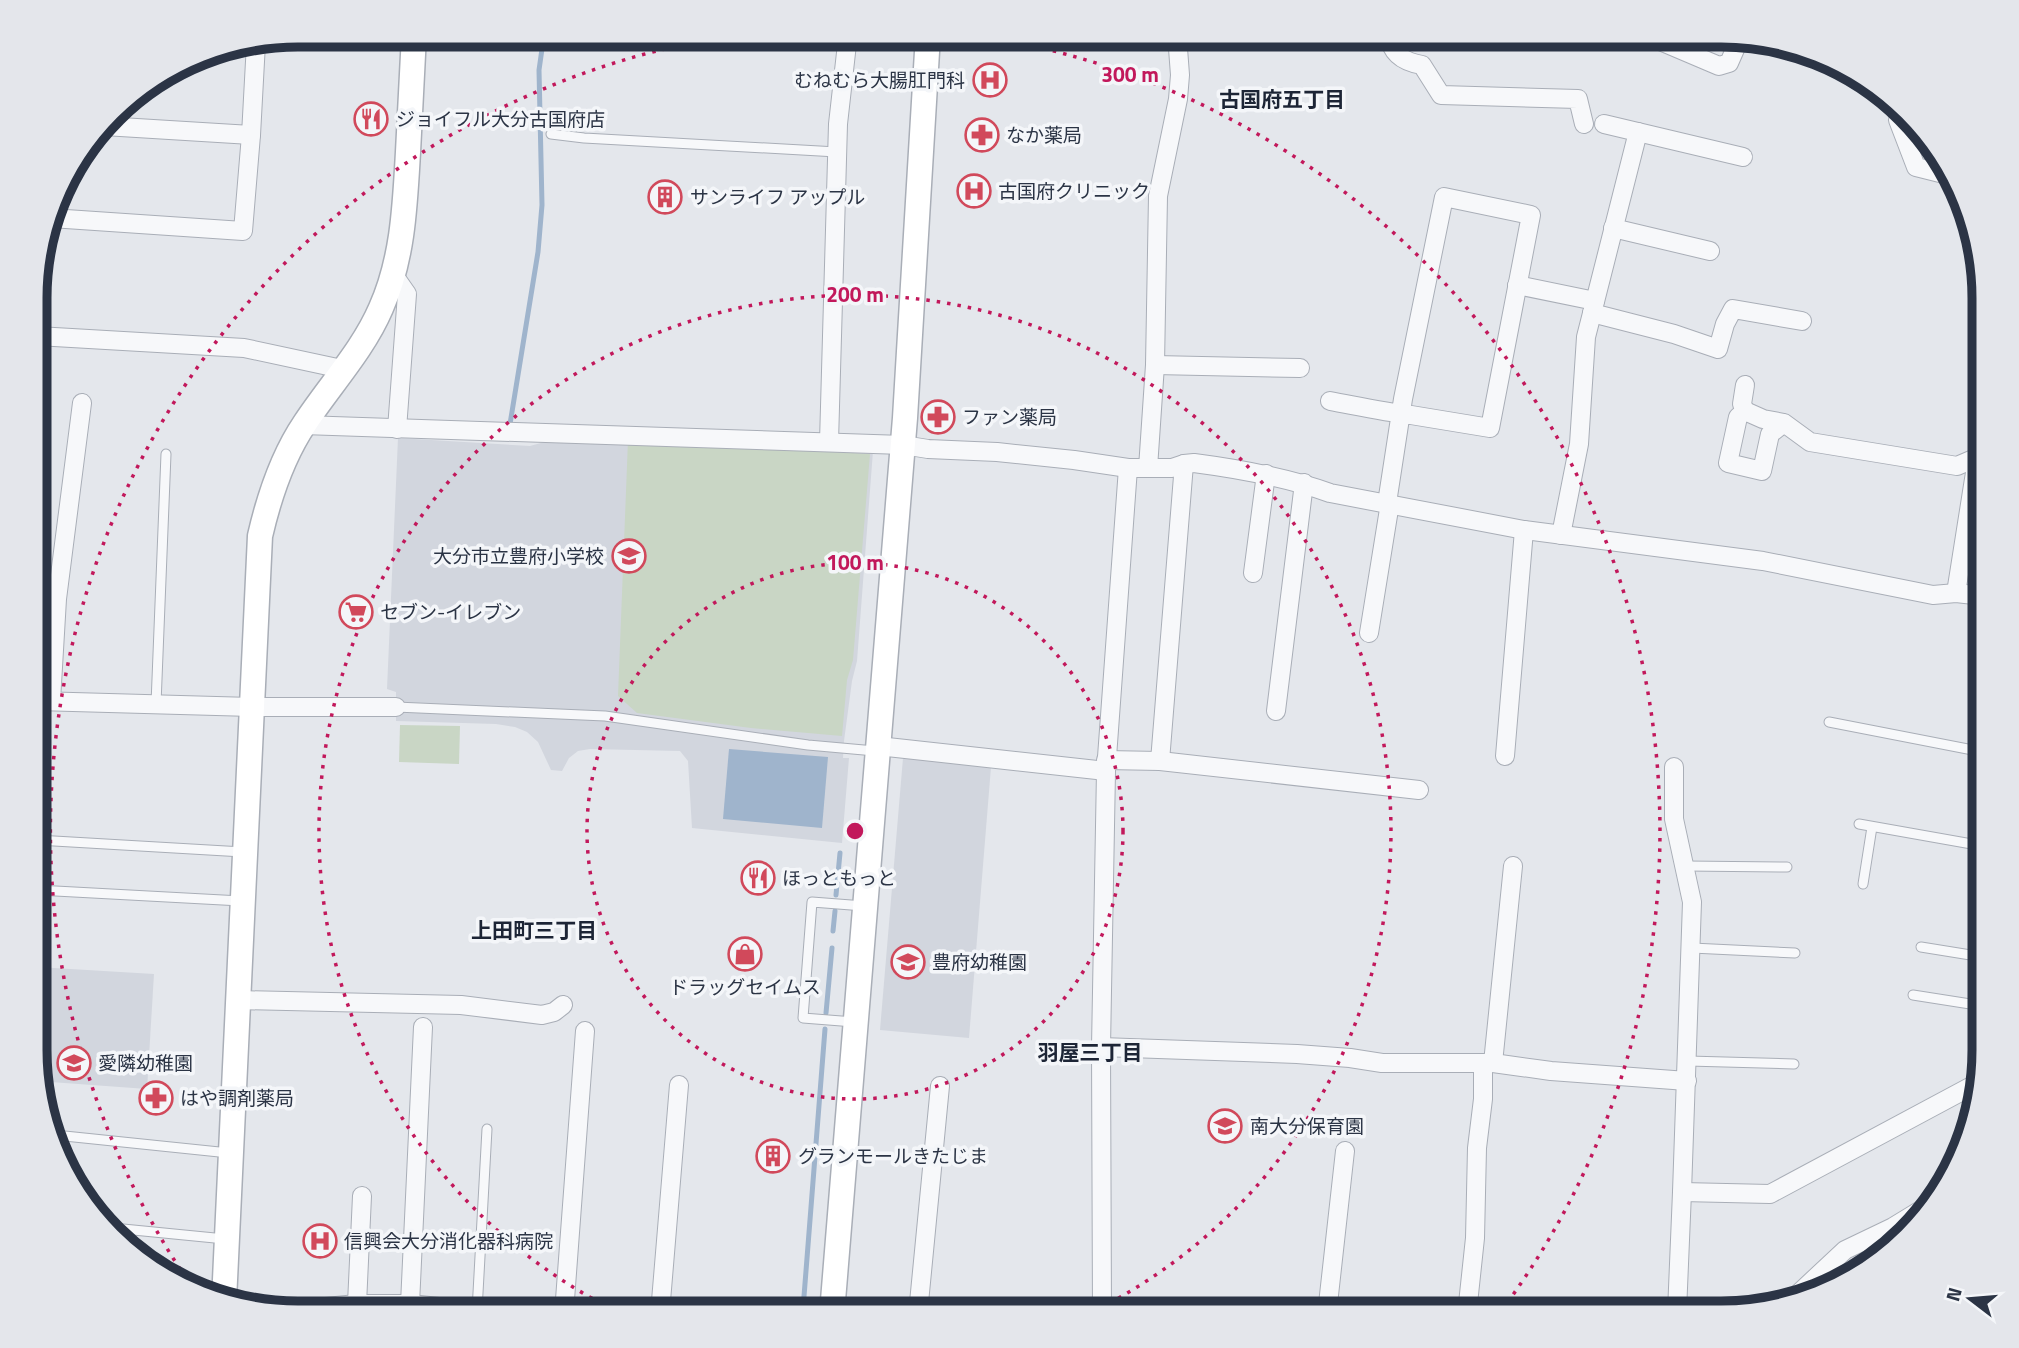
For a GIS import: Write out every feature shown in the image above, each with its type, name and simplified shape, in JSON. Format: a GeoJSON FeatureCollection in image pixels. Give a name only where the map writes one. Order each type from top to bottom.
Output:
{"type":"FeatureCollection","features":[{"type":"Feature","properties":{"kind":"street"},"geometry":{"type":"LineString","coordinates":[[224,1289],[260,537],[266,507],[275,482],[303,425],[369,332],[382,307],[393,274],[405,208],[413,47]]}},
{"type":"Feature","properties":{"kind":"street"},"geometry":{"type":"LineString","coordinates":[[829,442],[838,124],[847,47]]}},
{"type":"Feature","properties":{"kind":"street"},"geometry":{"type":"LineString","coordinates":[[833,1301],[903,444],[927,47]]}},
{"type":"Feature","properties":{"kind":"street"},"geometry":{"type":"LineString","coordinates":[[1148,468],[1155,365],[1158,196],[1178,99],[1178,47]]}},
{"type":"Feature","properties":{"kind":"street"},"geometry":{"type":"LineString","coordinates":[[1391,47],[1407,62],[1422,65],[1441,95],[1578,99],[1584,124]]}},
{"type":"Feature","properties":{"kind":"street"},"geometry":{"type":"LineString","coordinates":[[1674,47],[1719,66],[1729,63],[1736,48]]}},
{"type":"Feature","properties":{"kind":"street"},"geometry":{"type":"LineString","coordinates":[[60,219],[243,231],[256,51]]}},
{"type":"Feature","properties":{"kind":"street"},"geometry":{"type":"LineString","coordinates":[[1899,122],[1916,167],[1938,172]]}},
{"type":"Feature","properties":{"kind":"street"},"geometry":{"type":"LineString","coordinates":[[1604,124],[1743,157]]}},
{"type":"Feature","properties":{"kind":"street"},"geometry":{"type":"LineString","coordinates":[[115,127],[251,135]]}},
{"type":"Feature","properties":{"kind":"street"},"geometry":{"type":"LineString","coordinates":[[1562,535],[1579,443],[1584,355],[1593,307],[1638,132]]}},
{"type":"Feature","properties":{"kind":"street"},"geometry":{"type":"LineString","coordinates":[[1330,401],[1402,414],[1490,428],[1531,215],[1444,197],[1402,414],[1369,633]]}},
{"type":"Feature","properties":{"kind":"street"},"geometry":{"type":"LineString","coordinates":[[1613,228],[1710,251]]}},
{"type":"Feature","properties":{"kind":"street"},"geometry":{"type":"LineString","coordinates":[[393,274],[407,294],[397,429]]}},
{"type":"Feature","properties":{"kind":"street"},"geometry":{"type":"LineString","coordinates":[[1517,285],[1718,349],[1725,324],[1733,309],[1802,321]]}},
{"type":"Feature","properties":{"kind":"street"},"geometry":{"type":"LineString","coordinates":[[47,337],[244,348],[342,369]]}},
{"type":"Feature","properties":{"kind":"street"},"geometry":{"type":"LineString","coordinates":[[1155,365],[1300,368]]}},
{"type":"Feature","properties":{"kind":"street"},"geometry":{"type":"LineString","coordinates":[[1745,386],[1742,404],[1745,411],[1763,419],[1784,423],[1810,442],[1957,466],[1972,460]]}},
{"type":"Feature","properties":{"kind":"street"},"geometry":{"type":"LineString","coordinates":[[47,677],[82,403]]}},
{"type":"Feature","properties":{"kind":"street"},"geometry":{"type":"LineString","coordinates":[[1745,411],[1738,416],[1728,463],[1762,471],[1770,433],[1784,423]]}},
{"type":"Feature","properties":{"kind":"street"},"geometry":{"type":"LineString","coordinates":[[303,425],[903,444],[928,449],[1036,456],[1128,468],[1172,468],[1184,464],[1235,468],[1304,483],[1330,493],[1524,530],[1763,561],[1933,594],[1972,595]]}},
{"type":"Feature","properties":{"kind":"street"},"geometry":{"type":"LineString","coordinates":[[1160,761],[1184,464]]}},
{"type":"Feature","properties":{"kind":"street"},"geometry":{"type":"LineString","coordinates":[[1102,1301],[1101,1047],[1106,766],[1128,468]]}},
{"type":"Feature","properties":{"kind":"street"},"geometry":{"type":"LineString","coordinates":[[1253,573],[1266,474]]}},
{"type":"Feature","properties":{"kind":"street"},"geometry":{"type":"LineString","coordinates":[[1276,711],[1304,483]]}},
{"type":"Feature","properties":{"kind":"street"},"geometry":{"type":"LineString","coordinates":[[1956,593],[1972,494]]}},
{"type":"Feature","properties":{"kind":"street"},"geometry":{"type":"LineString","coordinates":[[1505,756],[1524,530]]}},
{"type":"Feature","properties":{"kind":"street"},"geometry":{"type":"LineString","coordinates":[[47,701],[252,707],[396,707]]}},
{"type":"Feature","properties":{"kind":"street"},"geometry":{"type":"LineString","coordinates":[[878,748],[1106,766],[1160,761],[1419,790]]}},
{"type":"Feature","properties":{"kind":"street"},"geometry":{"type":"LineString","coordinates":[[1674,767],[1674,819],[1692,902],[1677,1301]]}},
{"type":"Feature","properties":{"kind":"street"},"geometry":{"type":"LineString","coordinates":[[1468,1301],[1476,1224],[1477,1148],[1513,866]]}},
{"type":"Feature","properties":{"kind":"street"},"geometry":{"type":"LineString","coordinates":[[238,1000],[461,1005],[542,1015],[554,1012],[563,1004]]}},
{"type":"Feature","properties":{"kind":"street"},"geometry":{"type":"LineString","coordinates":[[410,1301],[423,1027]]}},
{"type":"Feature","properties":{"kind":"street"},"geometry":{"type":"LineString","coordinates":[[565,1301],[585,1031]]}},
{"type":"Feature","properties":{"kind":"street"},"geometry":{"type":"LineString","coordinates":[[1101,1047],[1297,1054],[1382,1063],[1488,1063],[1551,1071],[1687,1081]]}},
{"type":"Feature","properties":{"kind":"street"},"geometry":{"type":"LineString","coordinates":[[661,1301],[679,1085]]}},
{"type":"Feature","properties":{"kind":"street"},"geometry":{"type":"LineString","coordinates":[[919,1301],[940,1086]]}},
{"type":"Feature","properties":{"kind":"street"},"geometry":{"type":"LineString","coordinates":[[1682,1192],[1770,1194],[1969,1087]]}},
{"type":"Feature","properties":{"kind":"street"},"geometry":{"type":"LineString","coordinates":[[1328,1301],[1345,1151]]}},
{"type":"Feature","properties":{"kind":"street"},"geometry":{"type":"LineString","coordinates":[[362,1196],[364,1301]]}},
{"type":"Feature","properties":{"kind":"street"},"geometry":{"type":"LineString","coordinates":[[1807,1285],[1845,1250],[1906,1219]]}},
{"type":"Feature","properties":{"kind":"lane"},"geometry":{"type":"LineString","coordinates":[[551,134],[837,152]]}},
{"type":"Feature","properties":{"kind":"lane"},"geometry":{"type":"LineString","coordinates":[[156,704],[166,454]]}},
{"type":"Feature","properties":{"kind":"lane"},"geometry":{"type":"LineString","coordinates":[[396,707],[605,716],[808,745],[878,748]]}},
{"type":"Feature","properties":{"kind":"lane"},"geometry":{"type":"LineString","coordinates":[[1829,722],[1972,750]]}},
{"type":"Feature","properties":{"kind":"lane"},"geometry":{"type":"LineString","coordinates":[[1859,824],[1972,844]]}},
{"type":"Feature","properties":{"kind":"lane"},"geometry":{"type":"LineString","coordinates":[[1863,884],[1872,827]]}},
{"type":"Feature","properties":{"kind":"lane"},"geometry":{"type":"LineString","coordinates":[[47,841],[245,852]]}},
{"type":"Feature","properties":{"kind":"lane"},"geometry":{"type":"LineString","coordinates":[[1686,866],[1787,867]]}},
{"type":"Feature","properties":{"kind":"lane"},"geometry":{"type":"LineString","coordinates":[[47,891],[242,901]]}},
{"type":"Feature","properties":{"kind":"lane"},"geometry":{"type":"LineString","coordinates":[[856,1023],[803,1018],[812,902],[866,906]]}},
{"type":"Feature","properties":{"kind":"lane"},"geometry":{"type":"LineString","coordinates":[[1921,947],[1972,955]]}},
{"type":"Feature","properties":{"kind":"lane"},"geometry":{"type":"LineString","coordinates":[[1692,948],[1795,953]]}},
{"type":"Feature","properties":{"kind":"lane"},"geometry":{"type":"LineString","coordinates":[[1913,995],[1972,1004]]}},
{"type":"Feature","properties":{"kind":"lane"},"geometry":{"type":"LineString","coordinates":[[1688,1061],[1794,1063]]}},
{"type":"Feature","properties":{"kind":"lane"},"geometry":{"type":"LineString","coordinates":[[469,1301],[487,1129]]}},
{"type":"Feature","properties":{"kind":"lane"},"geometry":{"type":"LineString","coordinates":[[63,1136],[231,1153]]}},
{"type":"Feature","properties":{"kind":"lane"},"geometry":{"type":"LineString","coordinates":[[123,1229],[226,1239]]}},
{"type":"Feature","properties":{"kind":"shaded area","name":"大分市立豊府小学校"},"geometry":{"type":"Polygon","coordinates":[[[570,435],[873,451],[857,661],[844,741],[843,758],[849,758],[842,843],[692,828],[688,761],[680,751],[590,749],[578,751],[569,758],[562,771],[551,770],[538,742],[527,732],[515,727],[396,721],[396,692],[387,689],[398,438],[530,446],[570,435]]]}},
{"type":"Feature","properties":{"kind":"shaded area"},"geometry":{"type":"Polygon","coordinates":[[[903,758],[991,767],[969,1038],[880,1030],[903,758]]]}},
{"type":"Feature","properties":{"kind":"shaded area"},"geometry":{"type":"Polygon","coordinates":[[[47,968],[154,974],[147,1089],[49,1082],[47,968]]]}},
{"type":"Feature","properties":{"kind":"green space"},"geometry":{"type":"Polygon","coordinates":[[[628,440],[870,454],[853,660],[847,680],[842,736],[751,728],[637,713],[618,696],[628,440]]]}},
{"type":"Feature","properties":{"kind":"green space"},"geometry":{"type":"Polygon","coordinates":[[[400,725],[460,726],[459,764],[399,762],[400,725]]]}},
{"type":"Feature","properties":{"kind":"water"},"geometry":{"type":"Polygon","coordinates":[[[729,749],[828,757],[822,828],[723,819],[729,749]]]}},
{"type":"Feature","properties":{"kind":"waterway"},"geometry":{"type":"LineString","coordinates":[[510,424],[538,252],[542,205],[539,70],[542,47]]}},
{"type":"Feature","properties":{"kind":"waterway"},"geometry":{"type":"LineString","coordinates":[[836,895],[840,853]]}},
{"type":"Feature","properties":{"kind":"waterway"},"geometry":{"type":"LineString","coordinates":[[833,931],[835,911]]}},
{"type":"Feature","properties":{"kind":"waterway"},"geometry":{"type":"LineString","coordinates":[[826,1013],[832,948]]}},
{"type":"Feature","properties":{"kind":"waterway"},"geometry":{"type":"LineString","coordinates":[[804,1301],[825,1029]]}},
{"type":"Feature","properties":{"kind":"place","name":"むねむら大腸肛門科"},"geometry":{"type":"Point","coordinates":[990,80]}},
{"type":"Feature","properties":{"kind":"place","name":"ジョイフル大分古国府店"},"geometry":{"type":"Point","coordinates":[371,119]}},
{"type":"Feature","properties":{"kind":"place","name":"なか薬局"},"geometry":{"type":"Point","coordinates":[982,135]}},
{"type":"Feature","properties":{"kind":"place","name":"古国府クリニック"},"geometry":{"type":"Point","coordinates":[974,191]}},
{"type":"Feature","properties":{"kind":"place","name":"サンライフ アップル"},"geometry":{"type":"Point","coordinates":[665,197]}},
{"type":"Feature","properties":{"kind":"place","name":"ファン薬局"},"geometry":{"type":"Point","coordinates":[938,417]}},
{"type":"Feature","properties":{"kind":"place","name":"大分市立豊府小学校"},"geometry":{"type":"Point","coordinates":[629,556]}},
{"type":"Feature","properties":{"kind":"place","name":"セブン-イレブン"},"geometry":{"type":"Point","coordinates":[356,612]}},
{"type":"Feature","properties":{"kind":"place","name":"ほっともっと"},"geometry":{"type":"Point","coordinates":[758,878]}},
{"type":"Feature","properties":{"kind":"place","name":"ドラッグセイムス"},"geometry":{"type":"Point","coordinates":[745,954]}},
{"type":"Feature","properties":{"kind":"place","name":"豊府幼稚園"},"geometry":{"type":"Point","coordinates":[908,962]}},
{"type":"Feature","properties":{"kind":"place","name":"愛隣幼稚園"},"geometry":{"type":"Point","coordinates":[74,1063]}},
{"type":"Feature","properties":{"kind":"place","name":"はや調剤薬局"},"geometry":{"type":"Point","coordinates":[156,1098]}},
{"type":"Feature","properties":{"kind":"place","name":"南大分保育園"},"geometry":{"type":"Point","coordinates":[1225,1126]}},
{"type":"Feature","properties":{"kind":"place","name":"グランモールきたじま"},"geometry":{"type":"Point","coordinates":[773,1156]}},
{"type":"Feature","properties":{"kind":"place","name":"信興会大分消化器科病院"},"geometry":{"type":"Point","coordinates":[320,1241]}},
{"type":"Feature","properties":{"kind":"district","name":"古国府五丁目"},"geometry":{"type":"Point","coordinates":[1282,100]}},
{"type":"Feature","properties":{"kind":"district","name":"上田町三丁目"},"geometry":{"type":"Point","coordinates":[534,931]}},
{"type":"Feature","properties":{"kind":"district","name":"羽屋三丁目"},"geometry":{"type":"Point","coordinates":[1090,1053]}}]}
